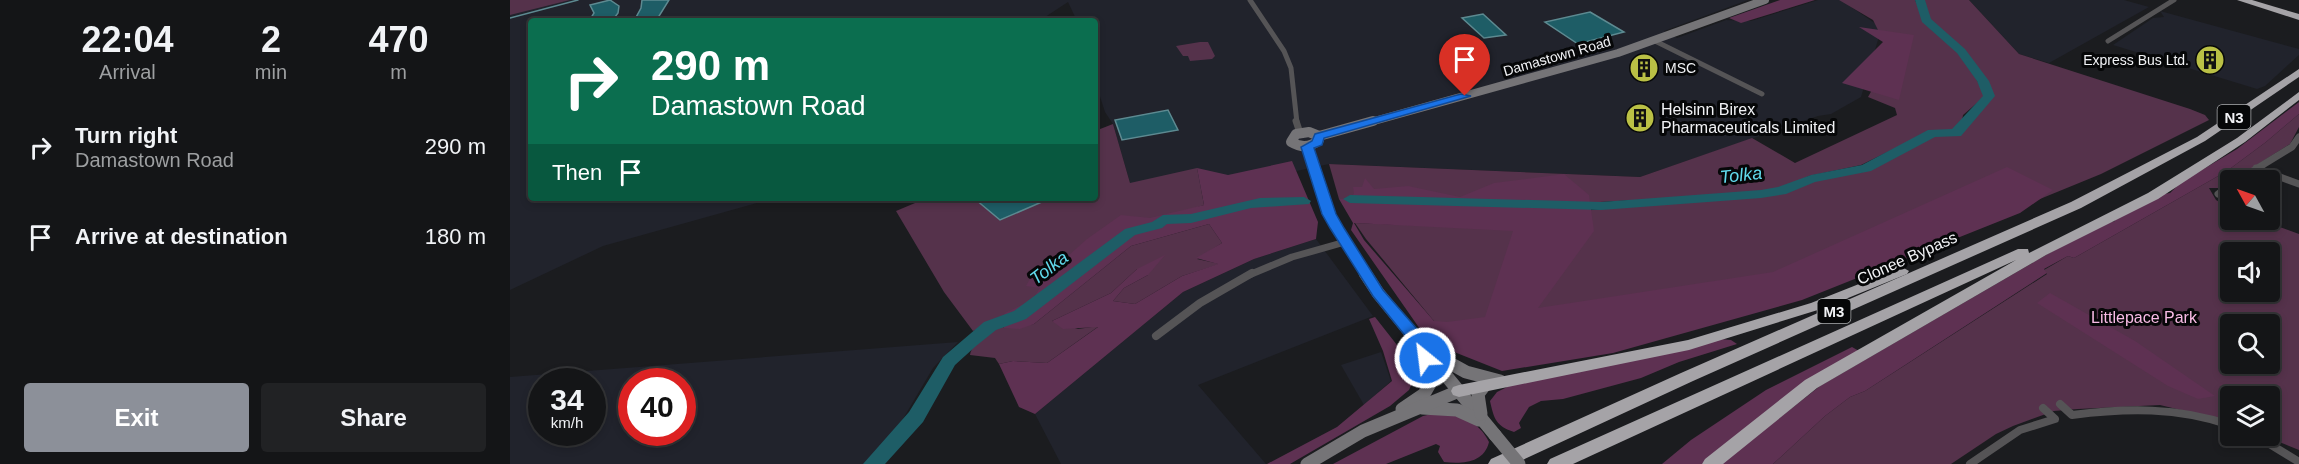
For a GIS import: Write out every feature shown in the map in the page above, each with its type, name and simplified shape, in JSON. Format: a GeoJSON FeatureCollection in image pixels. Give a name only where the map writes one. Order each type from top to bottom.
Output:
{"type":"FeatureCollection","features":[{"type":"Feature","properties":{"kind":"highway"},"geometry":{"type":"LineString","coordinates":[[2242,0],[2299,17]]}},
{"type":"Feature","properties":{"kind":"highway","name":"N3"},"geometry":{"type":"LineString","coordinates":[[2167,158],[2230,121],[2299,72]]}},
{"type":"Feature","properties":{"kind":"highway","name":"N3"},"geometry":{"type":"LineString","coordinates":[[2177,179],[2241,140],[2299,95]]}},
{"type":"Feature","properties":{"kind":"highway"},"geometry":{"type":"LineString","coordinates":[[1459,391],[1689,345],[1816,306],[2074,201],[2167,158]]}},
{"type":"Feature","properties":{"kind":"highway","name":"Clonee Bypass"},"geometry":{"type":"LineString","coordinates":[[1497,464],[1697,372],[2076,205],[2167,158]]}},
{"type":"Feature","properties":{"kind":"highway"},"geometry":{"type":"LineString","coordinates":[[1711,464],[1811,384],[2032,256],[2153,196],[2177,179]]}},
{"type":"Feature","properties":{"kind":"highway","name":"M3"},"geometry":{"type":"LineString","coordinates":[[1556,464],[2083,225],[2177,179]]}},
{"type":"Feature","properties":{"kind":"street"},"geometry":{"type":"LineString","coordinates":[[1250,0],[1284,51],[1291,68],[1297,126],[1300,133]]}},
{"type":"Feature","properties":{"kind":"street","name":"Damastown Road"},"geometry":{"type":"LineString","coordinates":[[1319,136],[1655,41],[1765,0]]}},
{"type":"Feature","properties":{"kind":"street"},"geometry":{"type":"LineString","coordinates":[[2108,41],[2174,0]]}},
{"type":"Feature","properties":{"kind":"street"},"geometry":{"type":"LineString","coordinates":[[1655,41],[1762,94]]}},
{"type":"Feature","properties":{"kind":"street"},"geometry":{"type":"LineString","coordinates":[[1300,133],[1313,133],[1319,136],[1318,142],[1307,147],[1291,142],[1293,136],[1300,133]]}},
{"type":"Feature","properties":{"kind":"street"},"geometry":{"type":"LineString","coordinates":[[2253,170],[2292,147],[2299,137]]}},
{"type":"Feature","properties":{"kind":"street"},"geometry":{"type":"LineString","coordinates":[[1307,147],[1329,214],[1378,293],[1519,464]]}},
{"type":"Feature","properties":{"kind":"street"},"geometry":{"type":"LineString","coordinates":[[2256,168],[2299,184]]}},
{"type":"Feature","properties":{"kind":"street"},"geometry":{"type":"LineString","coordinates":[[1156,336],[1202,300],[1252,271],[1283,258],[1345,242]]}},
{"type":"Feature","properties":{"kind":"street"},"geometry":{"type":"LineString","coordinates":[[1418,341],[1454,368],[1502,382]]}},
{"type":"Feature","properties":{"kind":"street"},"geometry":{"type":"LineString","coordinates":[[1307,464],[1413,402],[1428,389],[1431,375],[1418,341]]}},
{"type":"Feature","properties":{"kind":"street"},"geometry":{"type":"LineString","coordinates":[[1484,422],[1478,403],[1478,394],[1485,385]]}},
{"type":"Feature","properties":{"kind":"street"},"geometry":{"type":"LineString","coordinates":[[1363,431],[1459,391]]}},
{"type":"Feature","properties":{"kind":"street"},"geometry":{"type":"LineString","coordinates":[[2060,404],[2072,415],[2124,407],[2158,407],[2220,422]]}},
{"type":"Feature","properties":{"kind":"street"},"geometry":{"type":"LineString","coordinates":[[1417,408],[1457,410],[1484,422]]}},
{"type":"Feature","properties":{"kind":"street"},"geometry":{"type":"LineString","coordinates":[[1970,464],[2020,430],[2055,419],[2043,408]]}},
{"type":"Feature","properties":{"kind":"street"},"geometry":{"type":"LineString","coordinates":[[2273,446],[2299,462]]}},
{"type":"Feature","properties":{"kind":"shaded area"},"geometry":{"type":"Polygon","coordinates":[[[510,0],[1748,0],[1664,31],[1677,38],[1726,20],[1751,21],[1818,0],[1841,0],[1879,26],[1880,33],[1861,97],[1831,114],[1818,116],[1640,177],[1329,164],[1161,200],[1130,183],[1113,124],[1105,112],[1098,90],[1098,18],[1076,18],[1068,2],[1044,18],[528,18],[528,201],[764,201],[603,246],[510,290],[510,0]]]}},
{"type":"Feature","properties":{"kind":"shaded area"},"geometry":{"type":"Polygon","coordinates":[[[1780,0],[1815,0],[1741,23],[1729,18],[1780,0]]]}},
{"type":"Feature","properties":{"kind":"shaded area"},"geometry":{"type":"Polygon","coordinates":[[[1969,0],[2124,0],[2149,7],[2049,63],[2019,54],[1969,0]]]}},
{"type":"Feature","properties":{"kind":"shaded area"},"geometry":{"type":"Polygon","coordinates":[[[2160,11],[2299,49],[2299,55],[2265,86],[2257,89],[2113,45],[2153,18],[2164,17],[2160,11]]]}},
{"type":"Feature","properties":{"kind":"shaded area"},"geometry":{"type":"Polygon","coordinates":[[[1859,27],[1914,35],[1899,100],[1842,83],[1883,42],[1859,27]]]}},
{"type":"Feature","properties":{"kind":"shaded area"},"geometry":{"type":"Polygon","coordinates":[[[2299,102],[2299,114],[2228,170],[2220,170],[2220,175],[2074,258],[2068,256],[2044,269],[2047,273],[1865,391],[1850,397],[1825,416],[1773,464],[1721,464],[1820,386],[2096,226],[2115,221],[2114,217],[2157,195],[2170,193],[2180,183],[2237,149],[2299,102]]]}},
{"type":"Feature","properties":{"kind":"shaded area"},"geometry":{"type":"Polygon","coordinates":[[[1292,161],[1318,222],[1316,239],[1254,259],[1183,292],[1035,414],[1019,407],[999,364],[1013,361],[1047,363],[1098,327],[1063,329],[1052,321],[1111,293],[1137,269],[1165,255],[1148,275],[1124,288],[1113,301],[1135,304],[1182,276],[1218,264],[1196,258],[1222,243],[1209,224],[1131,246],[1034,324],[1020,329],[1004,328],[1002,319],[1005,313],[1032,300],[1040,288],[1026,286],[1031,277],[1059,264],[1087,239],[1121,215],[1150,218],[1204,205],[1197,168],[1228,175],[1292,161]]]}},
{"type":"Feature","properties":{"kind":"shaded area"},"geometry":{"type":"Polygon","coordinates":[[[2007,167],[2053,190],[2020,213],[1802,300],[1613,353],[1502,371],[1429,342],[1351,230],[1353,223],[1339,199],[1347,199],[1354,194],[1353,187],[1362,187],[1365,178],[1374,189],[1408,186],[1460,197],[1494,183],[1564,174],[1589,195],[1594,231],[1538,308],[1773,272],[2007,167]],[[1354,223],[1364,240],[1434,321],[1447,322],[1485,317],[1513,231],[1354,223]]]}},
{"type":"Feature","properties":{"kind":"shaded area"},"geometry":{"type":"Polygon","coordinates":[[[1316,239],[1373,316],[1198,385],[1266,464],[1061,464],[1035,414],[1183,292],[1254,259],[1316,239]]]}},
{"type":"Feature","properties":{"kind":"shaded area"},"geometry":{"type":"Polygon","coordinates":[[[2050,293],[2135,341],[2215,396],[2198,399],[2168,386],[2037,303],[2050,293]]]}},
{"type":"Feature","properties":{"kind":"shaded area"},"geometry":{"type":"Polygon","coordinates":[[[1375,317],[1408,359],[1415,377],[1409,390],[1390,406],[1290,464],[1267,464],[1337,427],[1392,381],[1383,351],[1369,319],[1375,317]]]}},
{"type":"Feature","properties":{"kind":"shaded area"},"geometry":{"type":"Polygon","coordinates":[[[1720,339],[1731,340],[1737,344],[1679,362],[1641,378],[1563,399],[1541,401],[1529,407],[1519,423],[1521,428],[1514,432],[1503,427],[1493,413],[1490,401],[1497,392],[1515,383],[1720,339]]]}},
{"type":"Feature","properties":{"kind":"shaded area"},"geometry":{"type":"Polygon","coordinates":[[[958,342],[933,368],[894,434],[867,464],[510,464],[510,377],[528,376],[528,446],[606,446],[606,370],[618,369],[618,446],[696,446],[696,368],[625,368],[958,342]]]}},
{"type":"Feature","properties":{"kind":"shaded area"},"geometry":{"type":"Polygon","coordinates":[[[1852,347],[1859,351],[1702,464],[1662,464],[1691,440],[1766,390],[1852,347]]]}},
{"type":"Feature","properties":{"kind":"shaded area"},"geometry":{"type":"Polygon","coordinates":[[[1381,352],[1391,381],[1364,405],[1341,365],[1381,352]]]}},
{"type":"Feature","properties":{"kind":"shaded area"},"geometry":{"type":"Polygon","coordinates":[[[1440,412],[1463,418],[1480,429],[1489,442],[1483,454],[1472,461],[1444,462],[1438,452],[1440,446],[1436,444],[1386,464],[1333,464],[1423,416],[1440,412]]]}},
{"type":"Feature","properties":{"kind":"green space"},"geometry":{"type":"Polygon","coordinates":[[[510,0],[570,0],[510,15],[510,0]]]}},
{"type":"Feature","properties":{"kind":"green space"},"geometry":{"type":"Polygon","coordinates":[[[1839,0],[1915,0],[1924,21],[1944,36],[1969,65],[1985,96],[1963,115],[1961,127],[1951,131],[1940,130],[1924,134],[1861,165],[1809,176],[1784,187],[1760,193],[1582,203],[1339,199],[1329,164],[1640,177],[1752,138],[1795,163],[1897,115],[1895,108],[1868,97],[1891,56],[1873,20],[1839,0]]]}},
{"type":"Feature","properties":{"kind":"green space"},"geometry":{"type":"Polygon","coordinates":[[[1921,0],[1969,0],[2019,54],[2190,109],[2205,115],[2209,120],[2101,174],[1942,239],[1453,344],[1355,223],[1541,230],[1581,211],[1781,193],[1809,181],[1863,172],[1930,136],[1960,132],[1972,116],[1992,98],[1981,73],[1947,34],[1928,19],[1921,0]]]}},
{"type":"Feature","properties":{"kind":"green space"},"geometry":{"type":"Polygon","coordinates":[[[1208,42],[1215,56],[1212,59],[1190,61],[1188,56],[1183,56],[1176,46],[1208,42]]]}},
{"type":"Feature","properties":{"kind":"green space","name":"Littlepace Park"},"geometry":{"type":"Polygon","coordinates":[[[2299,114],[2299,127],[2290,144],[2249,170],[2228,170],[2299,114]]]}},
{"type":"Feature","properties":{"kind":"green space"},"geometry":{"type":"Polygon","coordinates":[[[1113,124],[1130,183],[1197,168],[1204,205],[1153,222],[1015,313],[973,331],[944,292],[896,211],[920,201],[1098,201],[1098,130],[1113,124]]]}},
{"type":"Feature","properties":{"kind":"green space","name":"Littlepace Park"},"geometry":{"type":"Polygon","coordinates":[[[2220,175],[2220,188],[2209,188],[2220,202],[2220,230],[2280,230],[2280,227],[2299,234],[2299,450],[2280,442],[2280,386],[2220,386],[2220,420],[2160,405],[2054,411],[1996,434],[1951,464],[1773,464],[1825,416],[1850,397],[1865,391],[2047,274],[2044,270],[2068,256],[2074,258],[2220,175]]]}},
{"type":"Feature","properties":{"kind":"green space"},"geometry":{"type":"Polygon","coordinates":[[[1209,224],[1222,243],[1197,259],[1220,264],[1182,276],[1135,304],[1113,301],[1124,288],[1148,275],[1137,269],[1111,293],[1052,321],[1078,329],[1099,326],[1047,363],[1013,361],[999,364],[995,358],[970,355],[979,341],[1003,325],[1004,328],[1034,324],[1131,246],[1209,224]]]}},
{"type":"Feature","properties":{"kind":"water"},"geometry":{"type":"Polygon","coordinates":[[[610,0],[619,6],[618,13],[614,18],[591,18],[594,13],[590,5],[610,0]]]}},
{"type":"Feature","properties":{"kind":"water"},"geometry":{"type":"Polygon","coordinates":[[[642,0],[669,0],[658,18],[636,18],[642,0]]]}},
{"type":"Feature","properties":{"kind":"water"},"geometry":{"type":"Polygon","coordinates":[[[1590,12],[1624,32],[1578,44],[1545,22],[1590,12]]]}},
{"type":"Feature","properties":{"kind":"water"},"geometry":{"type":"Polygon","coordinates":[[[1483,14],[1506,35],[1484,38],[1462,18],[1483,14]]]}},
{"type":"Feature","properties":{"kind":"water"},"geometry":{"type":"Polygon","coordinates":[[[1168,110],[1178,130],[1122,140],[1115,120],[1168,110]]]}},
{"type":"Feature","properties":{"kind":"water"},"geometry":{"type":"Polygon","coordinates":[[[977,201],[1044,201],[1000,220],[977,201]]]}},
{"type":"Feature","properties":{"kind":"waterway"},"geometry":{"type":"LineString","coordinates":[[510,18],[578,0]]}},
{"type":"Feature","properties":{"kind":"waterway","name":"Tolka"},"geometry":{"type":"LineString","coordinates":[[1350,199],[1601,206],[1761,194],[1781,191],[1811,179],[1866,168],[1933,133],[1956,133],[1989,96],[1983,81],[1961,51],[1926,20],[1920,0]]}},
{"type":"Feature","properties":{"kind":"waterway","name":"Tolka"},"geometry":{"type":"LineString","coordinates":[[873,464],[916,417],[949,361],[970,342],[990,326],[1020,315],[1130,232],[1157,225],[1163,219],[1191,219],[1233,207],[1260,203],[1304,201]]}},
{"type":"Feature","properties":{"kind":"place","name":"Express Bus Ltd."},"geometry":{"type":"Point","coordinates":[2210,60]}},
{"type":"Feature","properties":{"kind":"place","name":"MSC"},"geometry":{"type":"Point","coordinates":[1644,68]}},
{"type":"Feature","properties":{"kind":"place","name":"Helsinn Birex Pharmaceuticals Limited"},"geometry":{"type":"Point","coordinates":[1640,118]}},
{"type":"Feature","properties":{"kind":"route"},"geometry":{"type":"LineString","coordinates":[[1425,358],[1418,341],[1378,293],[1329,214],[1307,147],[1318,142],[1319,136],[1465,96]]}}]}
